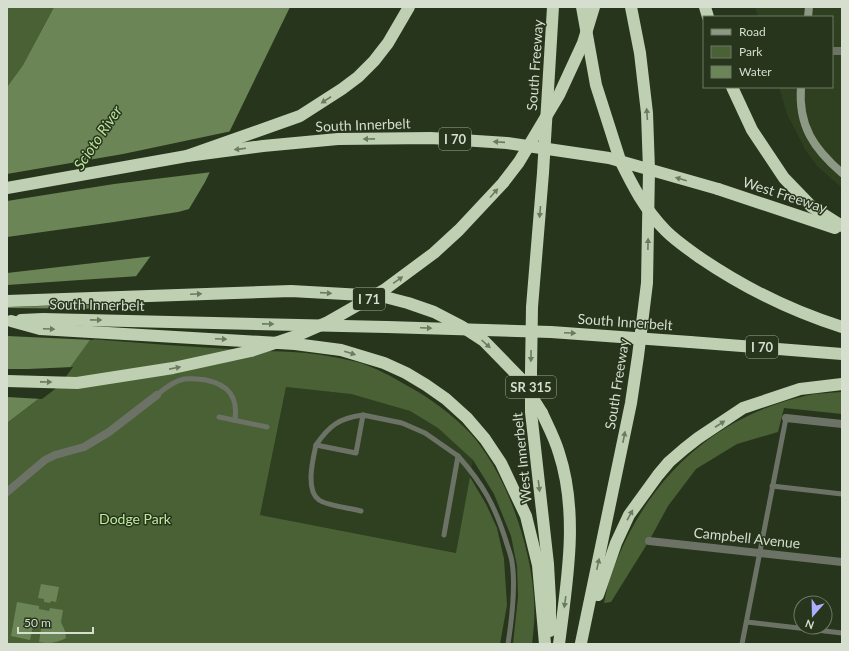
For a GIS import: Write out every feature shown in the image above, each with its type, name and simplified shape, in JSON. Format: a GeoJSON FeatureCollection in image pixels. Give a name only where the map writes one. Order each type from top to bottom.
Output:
{"type":"FeatureCollection","features":[{"type":"Feature","properties":{"kind":"highway"},"geometry":{"type":"LineString","coordinates":[[187,156],[300,116],[342,89],[358,77],[374,61],[388,43],[409,7]]}},
{"type":"Feature","properties":{"kind":"highway","name":"South Freeway"},"geometry":{"type":"LineString","coordinates":[[543,173],[553,7]]}},
{"type":"Feature","properties":{"kind":"highway"},"geometry":{"type":"LineString","coordinates":[[582,7],[596,85],[619,157],[634,189],[650,213],[668,233],[726,276],[792,309],[842,327]]}},
{"type":"Feature","properties":{"kind":"highway","name":"I 71"},"geometry":{"type":"LineString","coordinates":[[7,381],[77,383],[174,368],[251,351],[296,336],[328,322],[384,290],[434,253],[459,230],[503,183],[519,162],[559,95],[583,42],[594,7]]}},
{"type":"Feature","properties":{"kind":"highway","name":"South Freeway"},"geometry":{"type":"LineString","coordinates":[[581,644],[630,402],[638,356],[647,283],[650,170],[647,113],[640,53],[631,7]]}},
{"type":"Feature","properties":{"kind":"highway"},"geometry":{"type":"LineString","coordinates":[[732,88],[752,130],[784,178],[812,207],[842,226]]}},
{"type":"Feature","properties":{"kind":"highway","name":"South Innerbelt"},"geometry":{"type":"LineString","coordinates":[[7,188],[187,156],[263,146],[338,139],[431,138],[507,143],[609,158],[718,190]]}},
{"type":"Feature","properties":{"kind":"highway","name":"West Innerbelt"},"geometry":{"type":"LineString","coordinates":[[543,173],[533,299],[531,412],[548,564],[550,600],[549,644]]}},
{"type":"Feature","properties":{"kind":"highway","name":"West Freeway"},"geometry":{"type":"LineString","coordinates":[[718,190],[842,230]]}},
{"type":"Feature","properties":{"kind":"highway"},"geometry":{"type":"LineString","coordinates":[[7,301],[291,290],[381,296],[434,312],[461,326],[484,341],[520,378],[542,413],[559,452],[568,499],[570,526],[568,565],[559,644]]}},
{"type":"Feature","properties":{"kind":"highway","name":"South Innerbelt"},"geometry":{"type":"LineString","coordinates":[[9,321],[43,319],[551,332],[842,354]]}},
{"type":"Feature","properties":{"kind":"highway"},"geometry":{"type":"LineString","coordinates":[[9,321],[40,329],[272,342],[341,350],[384,363],[406,373],[426,385],[446,399],[485,439],[501,463],[526,516],[538,565],[545,644]]}},
{"type":"Feature","properties":{"kind":"highway"},"geometry":{"type":"LineString","coordinates":[[581,644],[616,543],[630,515],[648,488],[669,462],[698,438],[743,408],[800,389],[842,384]]}},
{"type":"Feature","properties":{"kind":"main road"},"geometry":{"type":"LineString","coordinates":[[801,88],[800,108],[810,138],[820,152],[842,173]]}},
{"type":"Feature","properties":{"kind":"street"},"geometry":{"type":"LineString","coordinates":[[7,492],[45,460],[55,455],[84,446],[109,432],[157,395]]}},
{"type":"Feature","properties":{"kind":"street"},"geometry":{"type":"LineString","coordinates":[[786,418],[842,424]]}},
{"type":"Feature","properties":{"kind":"street","name":"Campbell Avenue"},"geometry":{"type":"LineString","coordinates":[[649,541],[842,562]]}},
{"type":"Feature","properties":{"kind":"lane"},"geometry":{"type":"LineString","coordinates":[[157,395],[168,386],[183,379],[197,378],[213,382],[223,386],[230,393],[236,409],[235,420]]}},
{"type":"Feature","properties":{"kind":"lane"},"geometry":{"type":"LineString","coordinates":[[316,445],[356,453],[363,415]]}},
{"type":"Feature","properties":{"kind":"lane"},"geometry":{"type":"LineString","coordinates":[[361,511],[330,504],[319,500],[313,494],[311,479],[316,445],[325,432],[334,424],[348,417],[363,415],[402,422],[425,433],[458,456],[475,476],[491,501],[512,562],[513,592],[508,644]]}},
{"type":"Feature","properties":{"kind":"lane"},"geometry":{"type":"LineString","coordinates":[[219,417],[267,427]]}},
{"type":"Feature","properties":{"kind":"lane"},"geometry":{"type":"LineString","coordinates":[[742,644],[761,553],[772,486],[786,418]]}},
{"type":"Feature","properties":{"kind":"lane"},"geometry":{"type":"LineString","coordinates":[[444,535],[458,456]]}},
{"type":"Feature","properties":{"kind":"lane"},"geometry":{"type":"LineString","coordinates":[[772,486],[842,494]]}},
{"type":"Feature","properties":{"kind":"lane"},"geometry":{"type":"LineString","coordinates":[[747,622],[842,634]]}},
{"type":"Feature","properties":{"kind":"shaded area"},"geometry":{"type":"Polygon","coordinates":[[[755,7],[842,7],[842,188],[818,167],[806,151],[787,114],[779,88],[833,88],[833,16],[758,16],[755,7]]]}},
{"type":"Feature","properties":{"kind":"shaded area"},"geometry":{"type":"Polygon","coordinates":[[[286,387],[351,394],[410,411],[438,428],[466,452],[473,460],[457,553],[260,515],[286,387]]]}},
{"type":"Feature","properties":{"kind":"green space"},"geometry":{"type":"Polygon","coordinates":[[[7,7],[54,7],[23,65],[7,87],[7,7]]]}},
{"type":"Feature","properties":{"kind":"green space","name":"Dodge Park"},"geometry":{"type":"Polygon","coordinates":[[[90,339],[317,354],[357,362],[376,369],[432,401],[471,434],[496,470],[506,490],[522,535],[532,579],[534,628],[532,644],[513,644],[518,597],[517,566],[511,536],[494,494],[473,460],[438,428],[410,411],[351,394],[286,387],[260,515],[456,553],[470,477],[486,504],[497,528],[504,559],[507,605],[500,644],[7,644],[7,423],[58,384],[90,339]]]}},
{"type":"Feature","properties":{"kind":"green space"},"geometry":{"type":"Polygon","coordinates":[[[842,392],[842,414],[784,408],[778,432],[737,444],[696,469],[668,506],[649,541],[611,602],[604,603],[612,573],[626,540],[643,509],[663,482],[686,457],[713,436],[742,419],[774,405],[809,395],[842,392]]]}},
{"type":"Feature","properties":{"kind":"water","name":"Scioto River"},"geometry":{"type":"Polygon","coordinates":[[[54,7],[290,7],[205,182],[189,209],[150,257],[58,384],[7,423],[7,87],[23,65],[54,7]]]}},
{"type":"Feature","properties":{"kind":"water"},"geometry":{"type":"Polygon","coordinates":[[[41,584],[59,587],[56,602],[44,602],[44,599],[38,598],[41,584]]]}},
{"type":"Feature","properties":{"kind":"water"},"geometry":{"type":"Polygon","coordinates":[[[17,602],[39,606],[39,609],[49,611],[50,608],[63,610],[61,622],[66,638],[52,643],[39,642],[42,623],[34,621],[30,640],[11,636],[17,602]]]}},
{"type":"Feature","properties":{"kind":"pier"},"geometry":{"type":"Polygon","coordinates":[[[232,131],[212,172],[114,184],[7,201],[7,174],[123,154],[232,131]]]}},
{"type":"Feature","properties":{"kind":"pier"},"geometry":{"type":"Polygon","coordinates":[[[193,208],[154,256],[7,273],[7,237],[114,222],[178,212],[193,208]]]}},
{"type":"Feature","properties":{"kind":"pier"},"geometry":{"type":"Polygon","coordinates":[[[139,276],[119,304],[7,307],[7,285],[139,276]]]}},
{"type":"Feature","properties":{"kind":"pier"},"geometry":{"type":"Polygon","coordinates":[[[7,308],[115,309],[93,340],[7,336],[7,308]]]}},
{"type":"Feature","properties":{"kind":"pier"},"geometry":{"type":"Polygon","coordinates":[[[73,367],[59,386],[42,399],[7,397],[7,369],[73,367]]]}}]}
